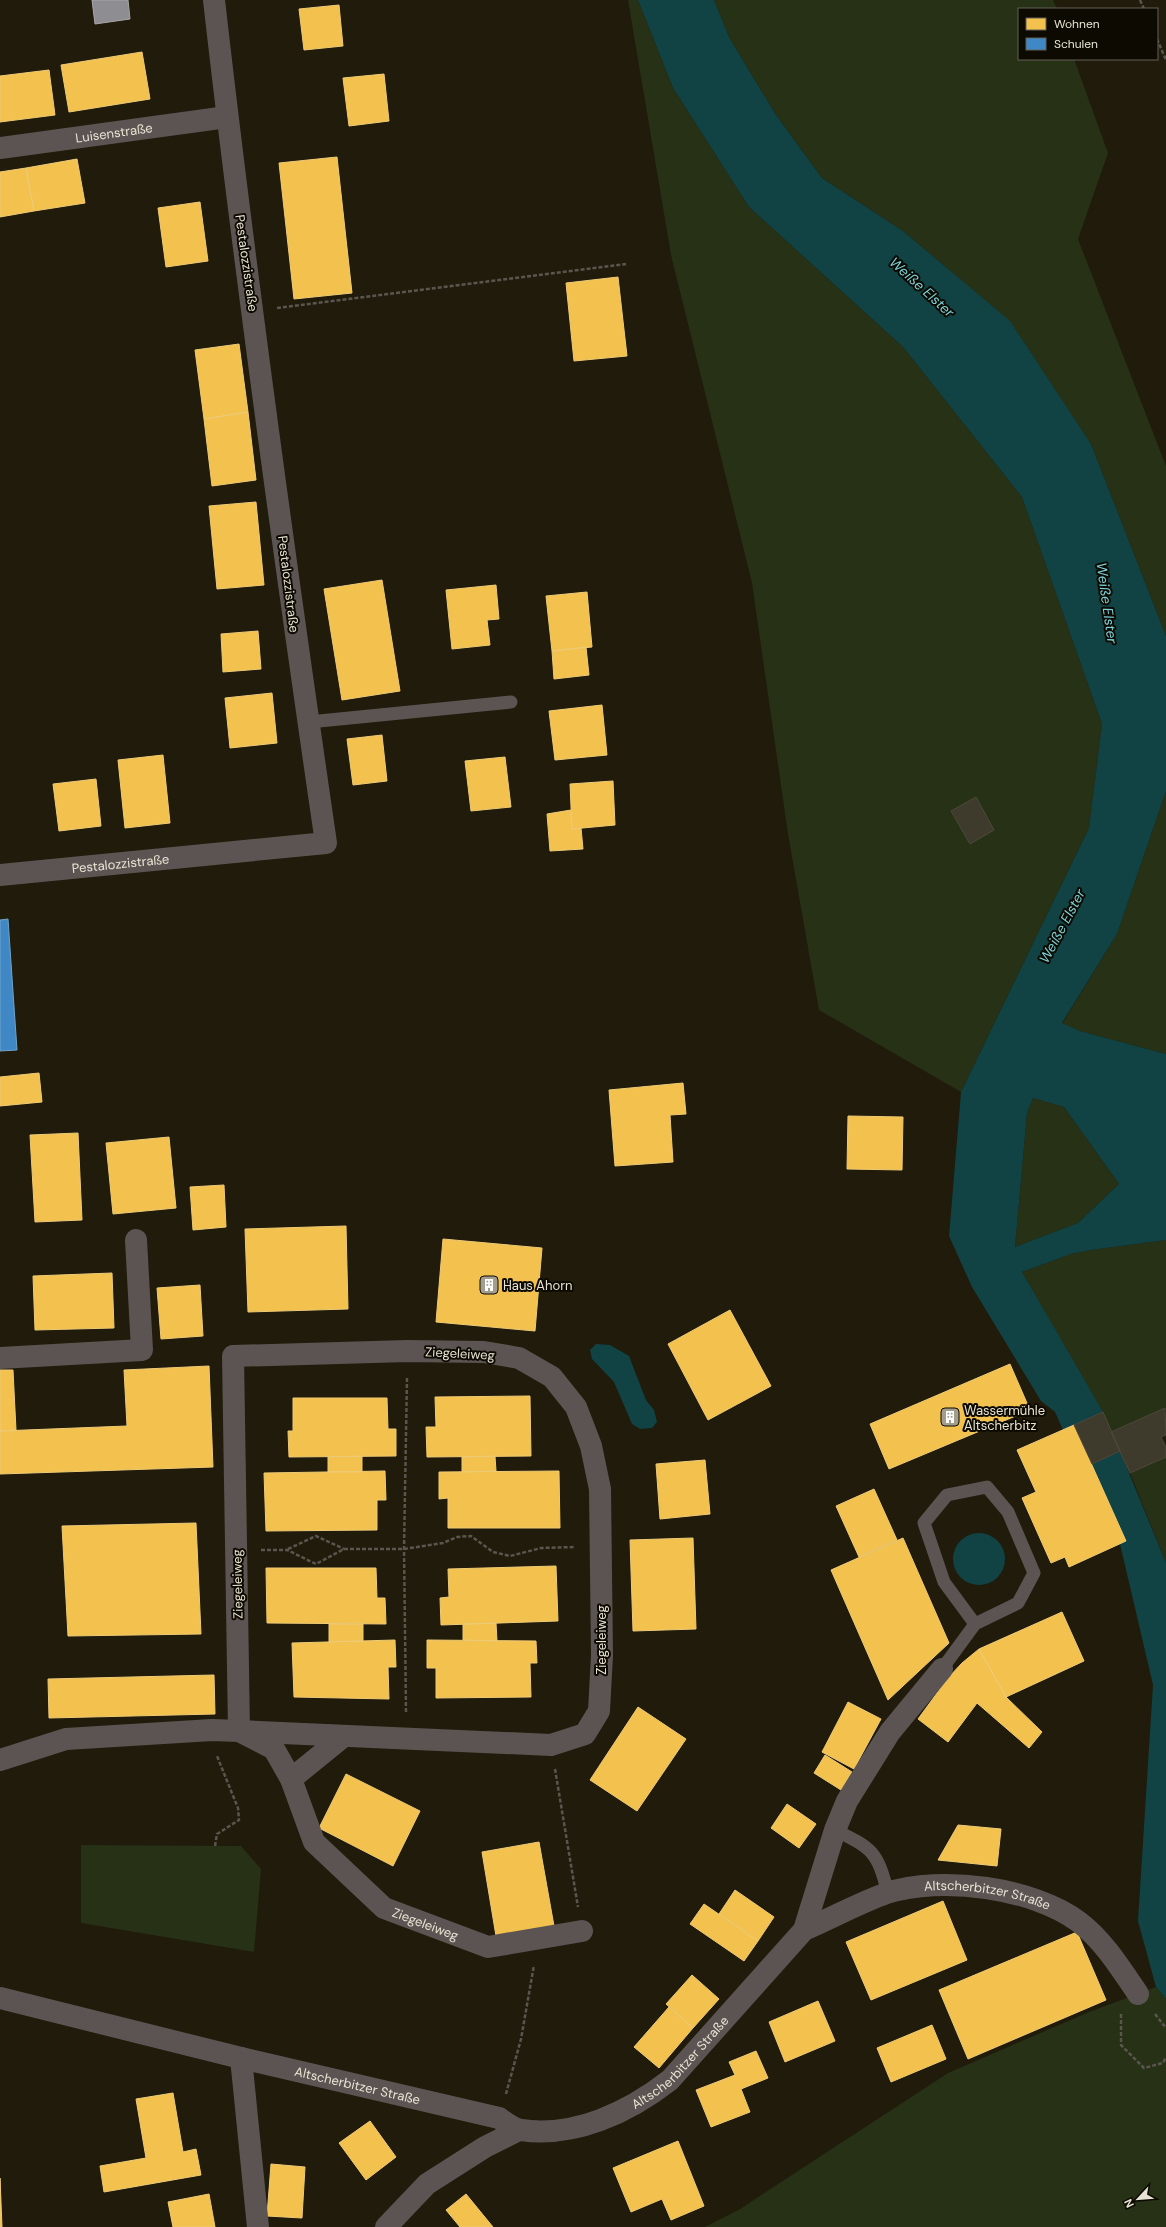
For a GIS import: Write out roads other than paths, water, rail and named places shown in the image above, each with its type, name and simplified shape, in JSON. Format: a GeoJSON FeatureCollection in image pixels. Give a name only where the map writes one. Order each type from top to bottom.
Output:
{"type":"FeatureCollection","features":[{"type":"Feature","properties":{"kind":"street","name":"Pestalozzistraße"},"geometry":{"type":"LineString","coordinates":[[0,875],[326,843],[308,722],[227,117],[214,0]]}},
{"type":"Feature","properties":{"kind":"street","name":"Luisenstraße"},"geometry":{"type":"LineString","coordinates":[[0,148],[227,117]]}},
{"type":"Feature","properties":{"kind":"street"},"geometry":{"type":"LineString","coordinates":[[0,1358],[142,1350],[136,1240]]}},
{"type":"Feature","properties":{"kind":"street","name":"Ziegeleiweg"},"geometry":{"type":"LineString","coordinates":[[0,1760],[66,1739],[212,1730],[551,1745],[585,1734],[599,1711],[602,1655],[600,1489],[591,1446],[576,1407],[552,1377],[519,1358],[484,1352],[407,1351],[233,1356],[239,1731]]}},
{"type":"Feature","properties":{"kind":"street","name":"Altscherbitzer Straße"},"geometry":{"type":"LineString","coordinates":[[804,1930],[835,1830],[847,1801],[890,1732],[942,1669]]}},
{"type":"Feature","properties":{"kind":"street","name":"Ziegeleiweg"},"geometry":{"type":"LineString","coordinates":[[239,1731],[274,1749],[291,1779],[314,1842],[384,1908],[488,1947],[582,1931]]}},
{"type":"Feature","properties":{"kind":"street"},"geometry":{"type":"LineString","coordinates":[[291,1779],[344,1736]]}},
{"type":"Feature","properties":{"kind":"street","name":"Altscherbitzer Straße"},"geometry":{"type":"LineString","coordinates":[[386,2227],[427,2184],[485,2147],[519,2130],[580,2128],[646,2098],[670,2080],[804,1930],[888,1892],[935,1885],[986,1887],[1049,1904],[1079,1922],[1103,1945],[1138,1994]]}},
{"type":"Feature","properties":{"kind":"street","name":"Altscherbitzer Straße"},"geometry":{"type":"LineString","coordinates":[[0,1998],[241,2058],[499,2118],[519,2130]]}},
{"type":"Feature","properties":{"kind":"street"},"geometry":{"type":"LineString","coordinates":[[241,2058],[258,2227]]}},
{"type":"Feature","properties":{"kind":"lane"},"geometry":{"type":"LineString","coordinates":[[308,722],[511,702]]}},
{"type":"Feature","properties":{"kind":"lane"},"geometry":{"type":"LineString","coordinates":[[942,1669],[975,1624],[1018,1603],[1034,1573],[1008,1512],[987,1487],[947,1495],[924,1523],[944,1582],[975,1624]]}},
{"type":"Feature","properties":{"kind":"lane"},"geometry":{"type":"LineString","coordinates":[[835,1830],[866,1846],[881,1864],[888,1892]]}},
{"type":"Feature","properties":{"kind":"water","name":"Weiße Elster"},"geometry":{"type":"Polygon","coordinates":[[[638,0],[714,0],[730,39],[776,115],[822,178],[903,231],[1010,321],[1091,444],[1166,636],[1166,791],[1117,934],[1062,1023],[1080,1031],[1166,1054],[1166,1240],[1071,1254],[1022,1272],[1103,1412],[1063,1430],[1055,1412],[1041,1401],[972,1287],[949,1236],[961,1092],[1089,828],[1102,724],[1022,497],[903,347],[749,207],[673,88],[638,0]],[[1033,1098],[1027,1113],[1015,1247],[1078,1223],[1119,1184],[1064,1107],[1033,1098]]]}},
{"type":"Feature","properties":{"kind":"water"},"geometry":{"type":"Polygon","coordinates":[[[596,1344],[610,1345],[629,1356],[646,1400],[654,1410],[657,1422],[652,1428],[640,1429],[632,1424],[614,1382],[592,1359],[590,1350],[596,1344]]]}},
{"type":"Feature","properties":{"kind":"water"},"geometry":{"type":"Polygon","coordinates":[[[1120,1451],[1166,1563],[1166,1999],[1156,1987],[1138,1921],[1153,1685],[1120,1544],[1126,1541],[1092,1464],[1120,1451]]]}},
{"type":"Feature","properties":{"kind":"water"},"geometry":{"type":"Polygon","coordinates":[[[974,1533],[984,1533],[998,1540],[1005,1554],[1005,1564],[998,1578],[984,1585],[974,1585],[964,1581],[957,1574],[953,1564],[953,1554],[957,1544],[964,1537],[974,1533]]]}},
{"type":"Feature","properties":{"kind":"place","name":"Haus Ahorn"},"geometry":{"type":"Point","coordinates":[489,1285]}},
{"type":"Feature","properties":{"kind":"place","name":"Wassermühle Altscherbitz"},"geometry":{"type":"Point","coordinates":[950,1417]}}]}
